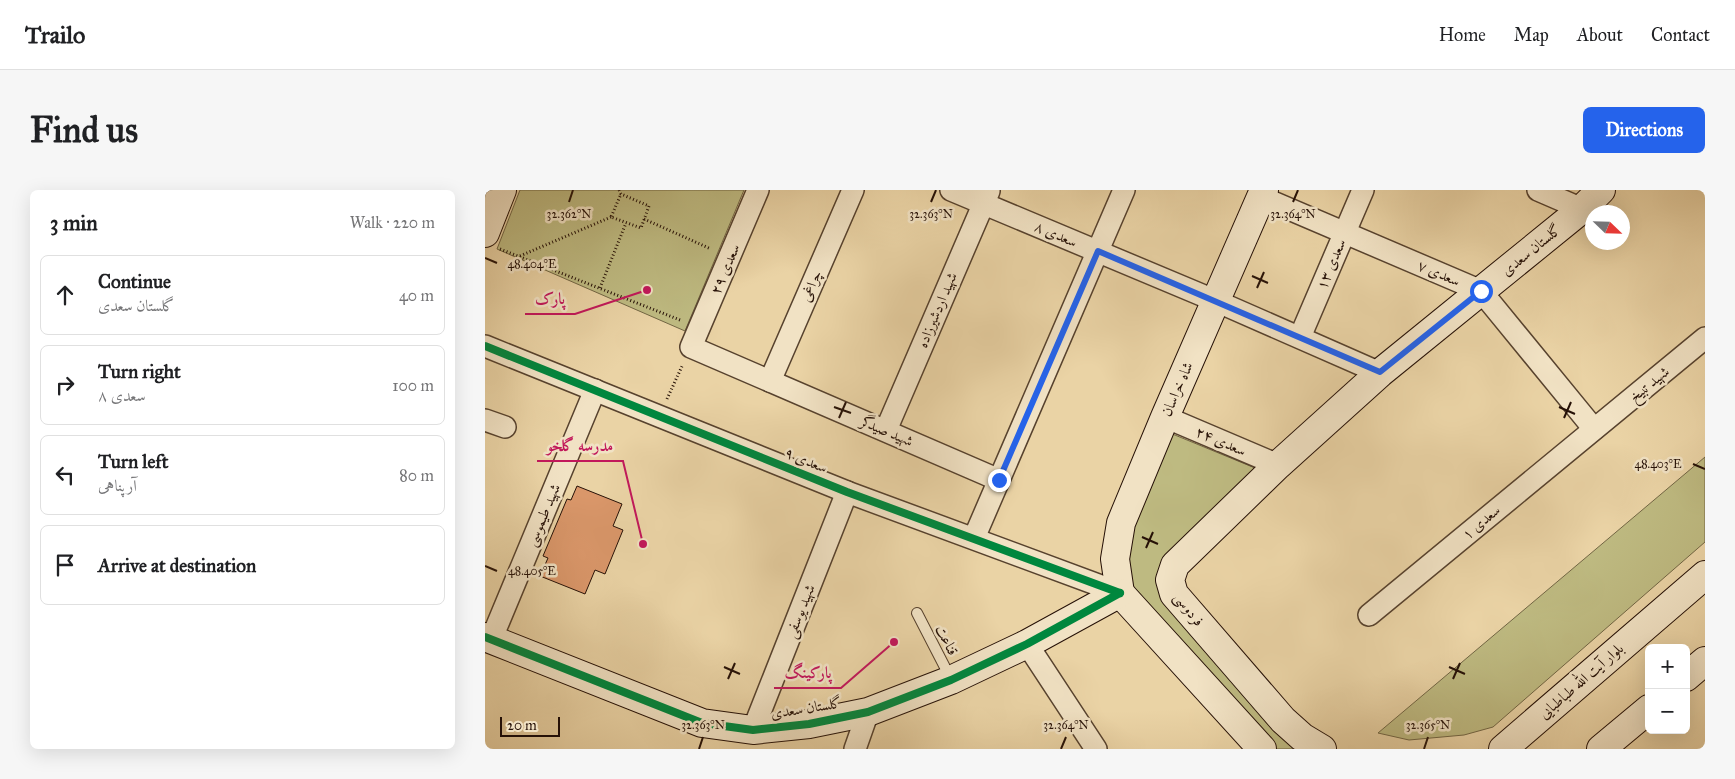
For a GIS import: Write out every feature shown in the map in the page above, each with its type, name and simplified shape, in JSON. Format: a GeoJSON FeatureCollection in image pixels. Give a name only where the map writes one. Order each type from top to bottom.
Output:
{"type":"FeatureCollection","features":[{"type":"Feature","properties":{"kind":"main road"},"geometry":{"type":"LineString","coordinates":[[489,240],[502,190]]}},
{"type":"Feature","properties":{"kind":"main road","name":"گلستان سعدی"},"geometry":{"type":"LineString","coordinates":[[1278,465],[1380,372],[1582,209],[1601,190]]}},
{"type":"Feature","properties":{"kind":"main road","name":"شاه خراسان"},"geometry":{"type":"LineString","coordinates":[[1120,593],[1115,559],[1121,523],[1263,193]]}},
{"type":"Feature","properties":{"kind":"main road","name":"فردوسی"},"geometry":{"type":"LineString","coordinates":[[1278,465],[1175,565],[1170,580],[1175,594],[1283,720],[1303,737],[1322,749]]}},
{"type":"Feature","properties":{"kind":"main road","name":"بلوار آیت الله طباطبایی"},"geometry":{"type":"LineString","coordinates":[[1503,749],[1705,575]]}},
{"type":"Feature","properties":{"kind":"main road"},"geometry":{"type":"LineString","coordinates":[[1120,593],[1262,749]]}},
{"type":"Feature","properties":{"kind":"main road","name":"گلستان سعدی"},"geometry":{"type":"LineString","coordinates":[[488,638],[702,723],[753,730],[809,724],[868,712],[951,680],[1027,644],[1120,593]]}},
{"type":"Feature","properties":{"kind":"main road"},"geometry":{"type":"LineString","coordinates":[[1690,674],[1705,662]]}},
{"type":"Feature","properties":{"kind":"main road"},"geometry":{"type":"LineString","coordinates":[[1601,749],[1645,712]]}},
{"type":"Feature","properties":{"kind":"street","name":"سعدی ۲۹"},"geometry":{"type":"LineString","coordinates":[[691,347],[758,190]]}},
{"type":"Feature","properties":{"kind":"street","name":"چراغی"},"geometry":{"type":"LineString","coordinates":[[770,381],[853,190]]}},
{"type":"Feature","properties":{"kind":"street","name":"سعدی ۸"},"geometry":{"type":"LineString","coordinates":[[951,190],[986,197],[1098,251],[1380,372]]}},
{"type":"Feature","properties":{"kind":"street"},"geometry":{"type":"LineString","coordinates":[[974,538],[1124,190]]}},
{"type":"Feature","properties":{"kind":"street","name":"سعدی ۱۳"},"geometry":{"type":"LineString","coordinates":[[1300,337],[1363,190]]}},
{"type":"Feature","properties":{"kind":"street"},"geometry":{"type":"LineString","coordinates":[[1538,190],[1582,209]]}},
{"type":"Feature","properties":{"kind":"street","name":"سعدی ۷"},"geometry":{"type":"LineString","coordinates":[[1263,193],[1345,232],[1481,291],[1594,429]]}},
{"type":"Feature","properties":{"kind":"street","name":"شهید اردشیرزاده"},"geometry":{"type":"LineString","coordinates":[[885,430],[986,197]]}},
{"type":"Feature","properties":{"kind":"street","name":"شهید تبیخ"},"geometry":{"type":"LineString","coordinates":[[1594,429],[1705,338]]}},
{"type":"Feature","properties":{"kind":"street","name":"سعدی ۹"},"geometry":{"type":"LineString","coordinates":[[485,346],[847,492],[1120,593]]}},
{"type":"Feature","properties":{"kind":"street","name":"شهید صیدگر"},"geometry":{"type":"LineString","coordinates":[[691,347],[999,480]]}},
{"type":"Feature","properties":{"kind":"street","name":"شهید طیموسی"},"geometry":{"type":"LineString","coordinates":[[488,638],[595,390]]}},
{"type":"Feature","properties":{"kind":"street","name":"سعدی ۲۴"},"geometry":{"type":"LineString","coordinates":[[1165,417],[1278,465]]}},
{"type":"Feature","properties":{"kind":"street"},"geometry":{"type":"LineString","coordinates":[[485,420],[505,427]]}},
{"type":"Feature","properties":{"kind":"street","name":"سعدی ۱"},"geometry":{"type":"LineString","coordinates":[[1369,615],[1594,429]]}},
{"type":"Feature","properties":{"kind":"street","name":"شهید یوسفی"},"geometry":{"type":"LineString","coordinates":[[753,730],[847,492]]}},
{"type":"Feature","properties":{"kind":"street"},"geometry":{"type":"LineString","coordinates":[[1027,644],[1096,749]]}},
{"type":"Feature","properties":{"kind":"street"},"geometry":{"type":"LineString","coordinates":[[855,749],[868,712]]}},
{"type":"Feature","properties":{"kind":"lane","name":"قناعت"},"geometry":{"type":"LineString","coordinates":[[917,613],[951,680]]}},
{"type":"Feature","properties":{"kind":"path"},"geometry":{"type":"LineString","coordinates":[[520,256],[611,217],[641,228],[649,206],[620,192],[611,217]]}},
{"type":"Feature","properties":{"kind":"path"},"geometry":{"type":"LineString","coordinates":[[644,219],[730,257]]}},
{"type":"Feature","properties":{"kind":"path"},"geometry":{"type":"LineString","coordinates":[[600,288],[626,223]]}},
{"type":"Feature","properties":{"kind":"path"},"geometry":{"type":"LineString","coordinates":[[489,240],[520,256],[699,328]]}},
{"type":"Feature","properties":{"kind":"path"},"geometry":{"type":"LineString","coordinates":[[660,416],[691,347]]}},
{"type":"Feature","properties":{"kind":"shaded area"},"geometry":{"type":"Polygon","coordinates":[[[520,190],[744,190],[685,331],[497,249],[520,190]]]}},
{"type":"Feature","properties":{"kind":"shaded area"},"geometry":{"type":"Polygon","coordinates":[[[1170,433],[1255,468],[1160,570],[1308,749],[1273,749],[1129,586],[1127,541],[1170,433]]]}},
{"type":"Feature","properties":{"kind":"shaded area"},"geometry":{"type":"Polygon","coordinates":[[[1705,457],[1705,542],[1493,727],[1464,735],[1409,740],[1378,733],[1705,457]]]}},
{"type":"Feature","properties":{"kind":"building"},"geometry":{"type":"Polygon","coordinates":[[[577,486],[622,504],[613,526],[623,530],[605,574],[595,570],[585,594],[540,576],[548,558],[543,556],[567,499],[571,500],[577,486]]]}},
{"type":"Feature","properties":{"kind":"cycle path"},"geometry":{"type":"LineString","coordinates":[[485,346],[847,492],[1120,593]]}},
{"type":"Feature","properties":{"kind":"cycle path"},"geometry":{"type":"LineString","coordinates":[[485,637],[702,723],[753,730],[809,724],[868,712],[951,680],[1027,644],[1120,593]]}},
{"type":"Feature","properties":{"kind":"place","name":"پارک"},"geometry":{"type":"Point","coordinates":[647,290]}},
{"type":"Feature","properties":{"kind":"place","name":"مدرسه گلخو"},"geometry":{"type":"Point","coordinates":[643,544]}},
{"type":"Feature","properties":{"kind":"place","name":"پارکینگ"},"geometry":{"type":"Point","coordinates":[894,642]}},
{"type":"Feature","properties":{"kind":"route"},"geometry":{"type":"LineString","coordinates":[[999,480],[1098,251],[1380,372],[1481,291]]}}]}
